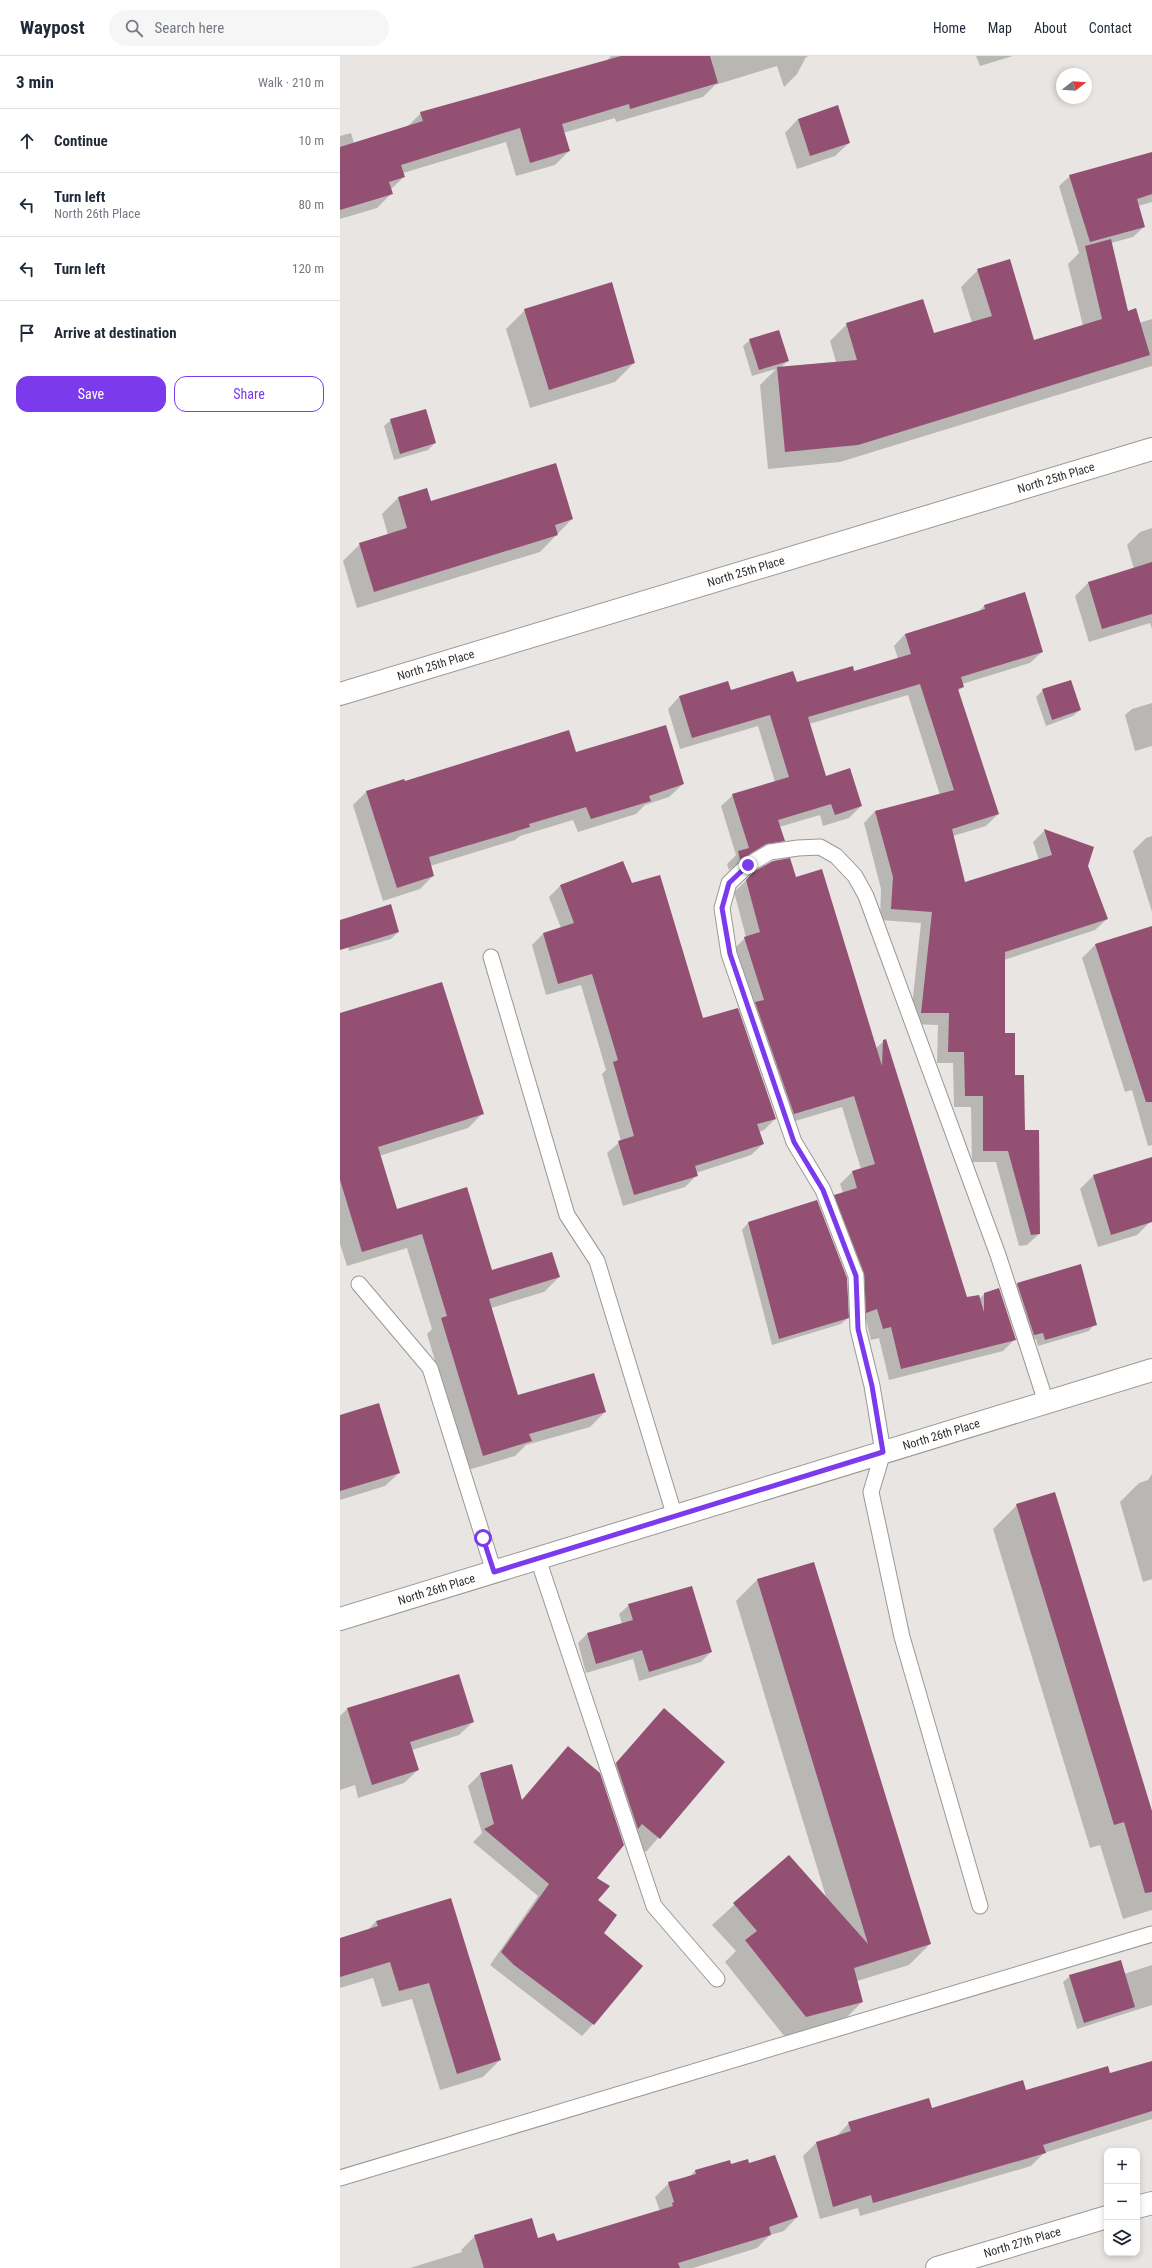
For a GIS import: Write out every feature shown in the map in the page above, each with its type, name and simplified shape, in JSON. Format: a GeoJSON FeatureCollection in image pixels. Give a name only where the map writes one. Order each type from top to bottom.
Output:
{"type":"FeatureCollection","features":[{"type":"Feature","properties":{"kind":"street","name":"North 25th Place"},"geometry":{"type":"LineString","coordinates":[[340,694],[1152,449]]}},
{"type":"Feature","properties":{"kind":"street","name":"North 26th Place"},"geometry":{"type":"LineString","coordinates":[[340,1620],[1152,1370]]}},
{"type":"Feature","properties":{"kind":"street"},"geometry":{"type":"LineString","coordinates":[[1140,2207],[1152,2203]]}},
{"type":"Feature","properties":{"kind":"street","name":"North 27th Place"},"geometry":{"type":"LineString","coordinates":[[937,2268],[1104,2218]]}},
{"type":"Feature","properties":{"kind":"lane"},"geometry":{"type":"LineString","coordinates":[[980,1906],[902,1637],[871,1492],[883,1452],[872,1386],[858,1329],[856,1276],[823,1190],[794,1142],[730,954],[722,908],[729,883],[748,865],[770,852],[820,847],[836,856],[855,876],[866,896],[998,1255],[1046,1402]]}},
{"type":"Feature","properties":{"kind":"lane"},"geometry":{"type":"LineString","coordinates":[[491,956],[567,1216],[596,1260],[675,1517]]}},
{"type":"Feature","properties":{"kind":"lane"},"geometry":{"type":"LineString","coordinates":[[359,1284],[430,1368],[494,1572]]}},
{"type":"Feature","properties":{"kind":"lane"},"geometry":{"type":"LineString","coordinates":[[538,1559],[654,1906],[718,1979]]}},
{"type":"Feature","properties":{"kind":"lane"},"geometry":{"type":"LineString","coordinates":[[340,2178],[1152,1934]]}},
{"type":"Feature","properties":{"kind":"building"},"geometry":{"type":"Polygon","coordinates":[[[621,56],[710,56],[718,83],[630,109],[629,104],[562,124],[570,151],[530,163],[520,128],[401,165],[405,177],[389,182],[393,194],[340,210],[340,147],[423,121],[420,112],[621,56]]]}},
{"type":"Feature","properties":{"kind":"building"},"geometry":{"type":"Polygon","coordinates":[[[838,105],[850,143],[810,156],[798,119],[838,105]]]}},
{"type":"Feature","properties":{"kind":"building"},"geometry":{"type":"Polygon","coordinates":[[[1152,152],[1152,194],[1137,199],[1145,227],[1090,242],[1069,175],[1152,152]]]}},
{"type":"Feature","properties":{"kind":"building"},"geometry":{"type":"Polygon","coordinates":[[[1111,239],[1128,311],[1136,308],[1150,355],[858,445],[785,452],[777,367],[857,360],[846,323],[923,299],[934,333],[992,316],[977,269],[1010,259],[1034,340],[1102,319],[1085,246],[1111,239]]]}},
{"type":"Feature","properties":{"kind":"building"},"geometry":{"type":"Polygon","coordinates":[[[612,282],[635,363],[549,390],[524,309],[612,282]]]}},
{"type":"Feature","properties":{"kind":"building"},"geometry":{"type":"Polygon","coordinates":[[[779,330],[789,361],[759,370],[749,339],[779,330]]]}},
{"type":"Feature","properties":{"kind":"building"},"geometry":{"type":"Polygon","coordinates":[[[426,409],[436,443],[400,454],[390,419],[426,409]]]}},
{"type":"Feature","properties":{"kind":"building"},"geometry":{"type":"Polygon","coordinates":[[[556,463],[573,519],[555,525],[558,535],[374,592],[359,543],[407,528],[398,497],[427,488],[431,501],[556,463]]]}},
{"type":"Feature","properties":{"kind":"building"},"geometry":{"type":"Polygon","coordinates":[[[1152,562],[1152,614],[1102,629],[1088,582],[1152,562]]]}},
{"type":"Feature","properties":{"kind":"building"},"geometry":{"type":"Polygon","coordinates":[[[1025,592],[1043,652],[961,677],[964,687],[958,689],[999,814],[952,829],[965,882],[1052,855],[1044,829],[1094,847],[1088,866],[1108,919],[1005,952],[1005,1033],[1015,1033],[1015,1075],[1024,1075],[1025,1130],[1039,1130],[1040,1234],[1031,1235],[1008,1151],[983,1151],[983,1096],[965,1096],[964,1052],[948,1052],[949,1013],[921,1013],[932,912],[891,909],[893,877],[875,811],[954,790],[920,684],[808,717],[826,776],[850,768],[862,806],[835,815],[831,804],[778,820],[785,841],[766,844],[740,860],[738,851],[749,848],[732,794],[789,777],[770,715],[692,738],[679,696],[728,681],[731,690],[793,671],[797,682],[853,666],[854,671],[911,654],[905,634],[985,609],[984,605],[1025,592]]]}},
{"type":"Feature","properties":{"kind":"building"},"geometry":{"type":"Polygon","coordinates":[[[1071,680],[1081,710],[1052,720],[1042,689],[1071,680]]]}},
{"type":"Feature","properties":{"kind":"building"},"geometry":{"type":"Polygon","coordinates":[[[666,725],[684,784],[649,796],[651,801],[591,819],[586,807],[529,824],[530,827],[429,857],[434,876],[397,888],[366,791],[404,779],[405,781],[569,730],[576,752],[666,725]]]}},
{"type":"Feature","properties":{"kind":"building"},"geometry":{"type":"Polygon","coordinates":[[[790,858],[796,877],[822,869],[882,1066],[883,1040],[886,1039],[967,1297],[979,1295],[984,1312],[984,1293],[999,1288],[1016,1340],[901,1369],[891,1327],[883,1329],[877,1309],[866,1313],[864,1273],[834,1195],[857,1188],[852,1171],[875,1164],[854,1096],[794,1114],[755,1002],[764,1000],[744,937],[760,932],[746,880],[753,872],[773,861],[790,858]]]}},
{"type":"Feature","properties":{"kind":"building"},"geometry":{"type":"Polygon","coordinates":[[[623,861],[632,883],[660,875],[703,1018],[738,1008],[776,1119],[757,1124],[764,1144],[695,1166],[698,1176],[634,1195],[618,1141],[634,1136],[613,1062],[618,1060],[592,974],[558,984],[543,933],[574,923],[560,885],[623,861]]]}},
{"type":"Feature","properties":{"kind":"building"},"geometry":{"type":"Polygon","coordinates":[[[391,904],[399,932],[340,950],[340,920],[391,904]]]}},
{"type":"Feature","properties":{"kind":"building"},"geometry":{"type":"Polygon","coordinates":[[[1152,926],[1152,1102],[1146,1102],[1095,944],[1152,926]]]}},
{"type":"Feature","properties":{"kind":"building"},"geometry":{"type":"Polygon","coordinates":[[[442,982],[484,1114],[378,1147],[397,1209],[467,1187],[492,1270],[552,1252],[560,1277],[489,1299],[518,1395],[594,1373],[606,1412],[529,1434],[532,1441],[483,1456],[441,1318],[447,1316],[422,1234],[362,1252],[340,1180],[340,1013],[442,982]]]}},
{"type":"Feature","properties":{"kind":"building"},"geometry":{"type":"Polygon","coordinates":[[[1152,1157],[1152,1222],[1111,1235],[1093,1175],[1152,1157]]]}},
{"type":"Feature","properties":{"kind":"building"},"geometry":{"type":"Polygon","coordinates":[[[817,1200],[847,1278],[849,1318],[779,1339],[748,1222],[817,1200]]]}},
{"type":"Feature","properties":{"kind":"building"},"geometry":{"type":"Polygon","coordinates":[[[1081,1264],[1097,1325],[1045,1340],[1043,1333],[1034,1335],[1017,1283],[1081,1264]]]}},
{"type":"Feature","properties":{"kind":"building"},"geometry":{"type":"Polygon","coordinates":[[[379,1403],[400,1473],[340,1491],[340,1415],[379,1403]]]}},
{"type":"Feature","properties":{"kind":"building"},"geometry":{"type":"Polygon","coordinates":[[[1055,1492],[1152,1811],[1152,1892],[1145,1893],[1124,1822],[1114,1825],[1016,1504],[1055,1492]]]}},
{"type":"Feature","properties":{"kind":"building"},"geometry":{"type":"Polygon","coordinates":[[[814,1562],[931,1944],[854,1968],[863,2002],[806,2017],[745,1940],[757,1931],[733,1903],[789,1855],[868,1944],[757,1579],[814,1562]]]}},
{"type":"Feature","properties":{"kind":"building"},"geometry":{"type":"Polygon","coordinates":[[[692,1586],[712,1652],[649,1672],[642,1650],[596,1664],[587,1633],[633,1620],[628,1604],[692,1586]]]}},
{"type":"Feature","properties":{"kind":"building"},"geometry":{"type":"Polygon","coordinates":[[[459,1674],[474,1722],[410,1742],[419,1770],[372,1785],[347,1708],[459,1674]]]}},
{"type":"Feature","properties":{"kind":"building"},"geometry":{"type":"Polygon","coordinates":[[[664,1708],[725,1762],[660,1839],[642,1824],[638,1829],[616,1763],[664,1708]]]}},
{"type":"Feature","properties":{"kind":"building"},"geometry":{"type":"Polygon","coordinates":[[[568,1746],[600,1773],[624,1845],[597,1878],[610,1886],[598,1900],[617,1915],[604,1933],[643,1966],[594,2025],[514,1965],[501,1952],[549,1884],[484,1829],[494,1824],[480,1773],[512,1764],[522,1800],[568,1746]]]}},
{"type":"Feature","properties":{"kind":"building"},"geometry":{"type":"Polygon","coordinates":[[[451,1898],[501,2060],[457,2074],[429,1983],[399,1991],[390,1962],[340,1977],[340,1938],[378,1926],[376,1921],[451,1898]]]}},
{"type":"Feature","properties":{"kind":"building"},"geometry":{"type":"Polygon","coordinates":[[[1121,1960],[1135,2007],[1084,2023],[1069,1975],[1121,1960]]]}},
{"type":"Feature","properties":{"kind":"building"},"geometry":{"type":"Polygon","coordinates":[[[1152,2061],[1152,2111],[1043,2145],[1046,2153],[873,2203],[871,2195],[833,2207],[816,2142],[851,2131],[848,2122],[929,2098],[932,2108],[1023,2080],[1026,2090],[1108,2066],[1110,2073],[1152,2061]]]}},
{"type":"Feature","properties":{"kind":"building"},"geometry":{"type":"Polygon","coordinates":[[[775,2155],[798,2217],[769,2227],[771,2235],[678,2263],[680,2268],[484,2268],[474,2235],[532,2218],[538,2238],[554,2233],[557,2241],[673,2206],[672,2203],[674,2202],[668,2182],[696,2174],[695,2170],[730,2160],[731,2164],[748,2159],[749,2163],[775,2155]]]}},
{"type":"Feature","properties":{"kind":"route"},"geometry":{"type":"LineString","coordinates":[[483,1538],[494,1572],[883,1452],[872,1386],[858,1329],[856,1276],[823,1190],[794,1142],[730,954],[722,908],[729,883],[748,865]]}}]}
